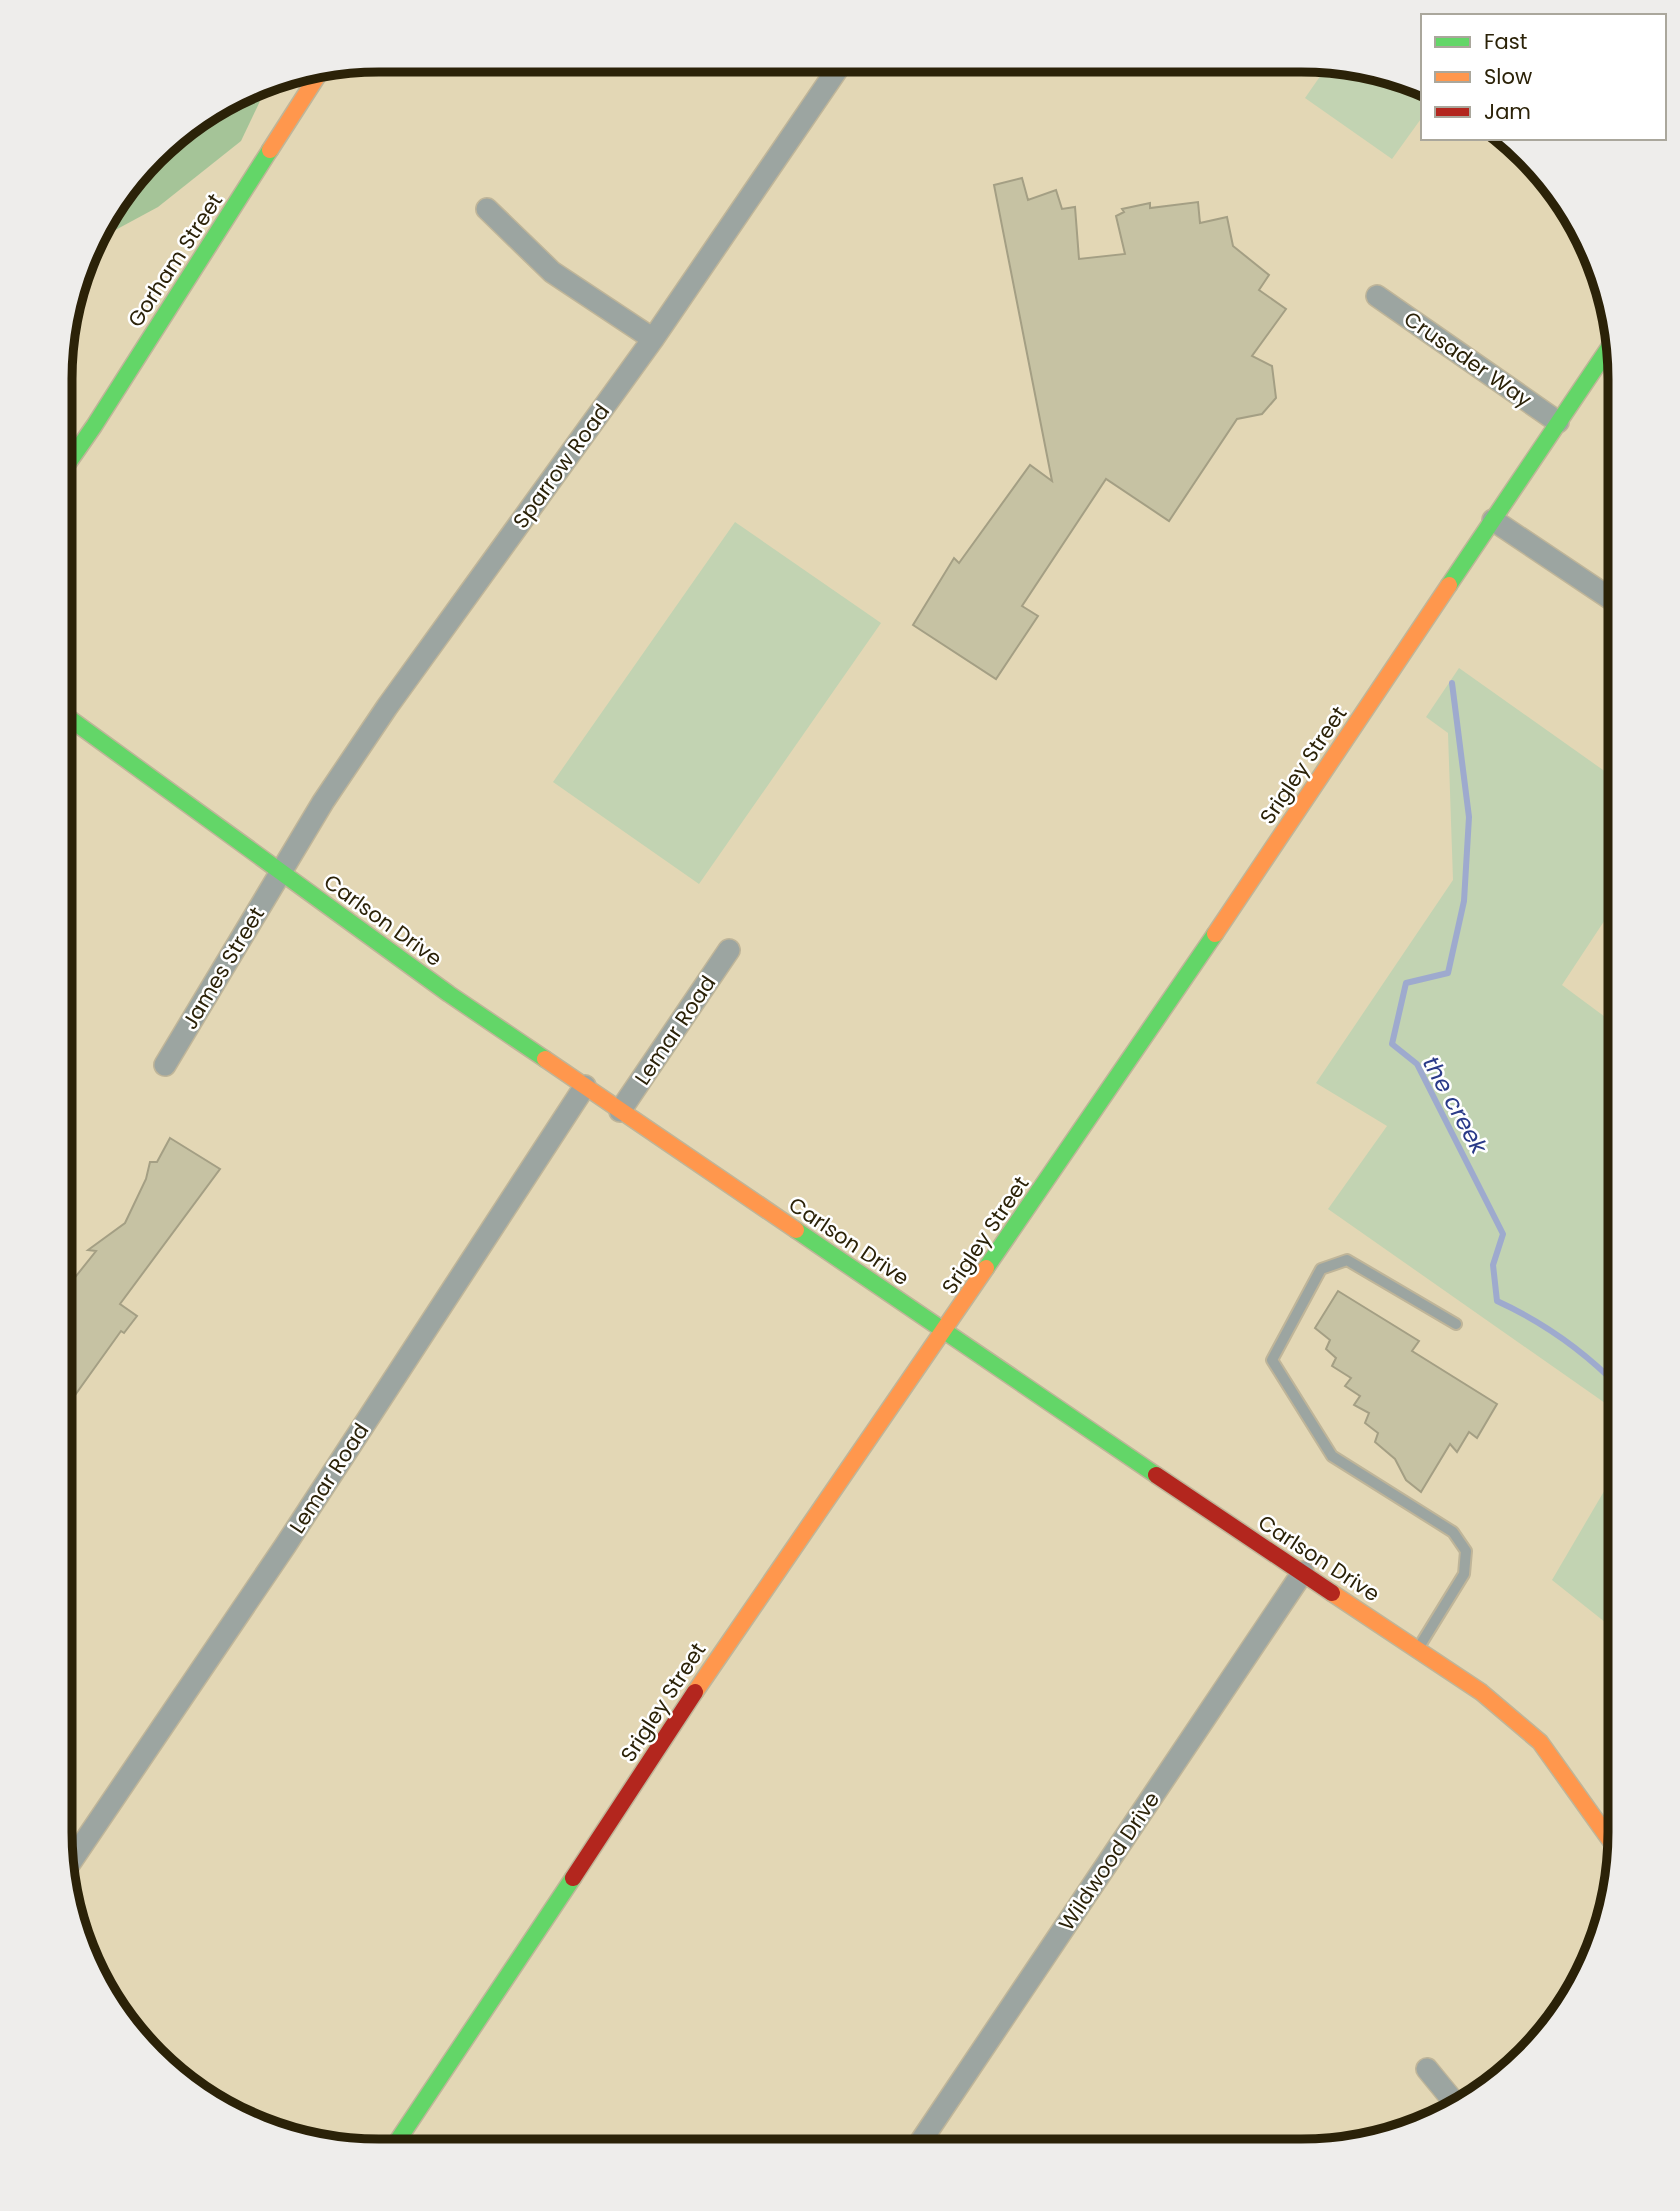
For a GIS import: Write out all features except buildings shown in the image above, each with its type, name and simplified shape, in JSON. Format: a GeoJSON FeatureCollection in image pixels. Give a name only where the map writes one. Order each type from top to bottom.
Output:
{"type":"FeatureCollection","features":[{"type":"Feature","properties":{"kind":"street","name":"Sparrow Road"},"geometry":{"type":"LineString","coordinates":[[280,871],[387,707],[653,339],[830,72]]}},
{"type":"Feature","properties":{"kind":"street","name":"Gorham Street"},"geometry":{"type":"LineString","coordinates":[[72,458],[316,79]]}},
{"type":"Feature","properties":{"kind":"street"},"geometry":{"type":"LineString","coordinates":[[487,209],[552,272],[653,339]]}},
{"type":"Feature","properties":{"kind":"street","name":"Crusader Way"},"geometry":{"type":"LineString","coordinates":[[1377,296],[1558,422]]}},
{"type":"Feature","properties":{"kind":"street","name":"Srigley Street"},"geometry":{"type":"LineString","coordinates":[[399,2139],[735,1631],[1111,1088],[1607,350]]}},
{"type":"Feature","properties":{"kind":"street"},"geometry":{"type":"LineString","coordinates":[[1493,520],[1608,597]]}},
{"type":"Feature","properties":{"kind":"street","name":"Carlson Drive"},"geometry":{"type":"LineString","coordinates":[[72,720],[449,994],[1481,1692],[1540,1742],[1576,1788],[1608,1836]]}},
{"type":"Feature","properties":{"kind":"street","name":"James Street"},"geometry":{"type":"LineString","coordinates":[[165,1065],[280,871]]}},
{"type":"Feature","properties":{"kind":"street","name":"Lemar Road"},"geometry":{"type":"LineString","coordinates":[[620,1111],[729,950]]}},
{"type":"Feature","properties":{"kind":"street","name":"Lemar Road"},"geometry":{"type":"LineString","coordinates":[[73,1860],[285,1546],[585,1086]]}},
{"type":"Feature","properties":{"kind":"street","name":"Wildwood Drive"},"geometry":{"type":"LineString","coordinates":[[922,2139],[1303,1572]]}},
{"type":"Feature","properties":{"kind":"street"},"geometry":{"type":"LineString","coordinates":[[1427,2069],[1452,2100]]}},
{"type":"Feature","properties":{"kind":"lane"},"geometry":{"type":"LineString","coordinates":[[1418,1650],[1464,1574],[1466,1551],[1453,1532],[1332,1456],[1272,1360],[1321,1269],[1347,1260],[1456,1324]]}},
{"type":"Feature","properties":{"kind":"green space"},"geometry":{"type":"Polygon","coordinates":[[[1323,72],[1341,74],[1380,82],[1421,96],[1421,119],[1392,159],[1305,98],[1323,72]]]}},
{"type":"Feature","properties":{"kind":"green space"},"geometry":{"type":"Polygon","coordinates":[[[263,94],[241,141],[158,207],[108,234],[135,192],[176,148],[225,113],[263,94]]]}},
{"type":"Feature","properties":{"kind":"green space"},"geometry":{"type":"Polygon","coordinates":[[[735,522],[881,623],[699,884],[553,782],[735,522]]]}},
{"type":"Feature","properties":{"kind":"green space"},"geometry":{"type":"Polygon","coordinates":[[[1459,668],[1608,774],[1608,915],[1562,985],[1608,1019],[1608,1405],[1328,1209],[1387,1126],[1316,1083],[1453,880],[1448,733],[1426,717],[1459,668]]]}},
{"type":"Feature","properties":{"kind":"green space"},"geometry":{"type":"Polygon","coordinates":[[[1608,1484],[1608,1624],[1552,1580],[1608,1484]]]}},
{"type":"Feature","properties":{"kind":"waterway","name":"the creek"},"geometry":{"type":"LineString","coordinates":[[1452,683],[1469,817],[1464,901],[1448,973],[1406,983],[1392,1044],[1417,1064],[1503,1234],[1493,1265],[1497,1301],[1531,1318],[1563,1339],[1608,1377]]}},
{"type":"Feature","properties":{"kind":"traffic: fast"},"geometry":{"type":"LineString","coordinates":[[72,458],[270,150]]}},
{"type":"Feature","properties":{"kind":"traffic: fast"},"geometry":{"type":"LineString","coordinates":[[1449,585],[1607,350]]}},
{"type":"Feature","properties":{"kind":"traffic: fast"},"geometry":{"type":"LineString","coordinates":[[72,720],[449,994],[545,1059]]}},
{"type":"Feature","properties":{"kind":"traffic: fast"},"geometry":{"type":"LineString","coordinates":[[986,1268],[1215,934]]}},
{"type":"Feature","properties":{"kind":"traffic: fast"},"geometry":{"type":"LineString","coordinates":[[796,1230],[1156,1475]]}},
{"type":"Feature","properties":{"kind":"traffic: fast"},"geometry":{"type":"LineString","coordinates":[[399,2139],[573,1878]]}},
{"type":"Feature","properties":{"kind":"traffic: slow"},"geometry":{"type":"LineString","coordinates":[[270,150],[316,79]]}},
{"type":"Feature","properties":{"kind":"traffic: slow"},"geometry":{"type":"LineString","coordinates":[[1215,934],[1449,585]]}},
{"type":"Feature","properties":{"kind":"traffic: slow"},"geometry":{"type":"LineString","coordinates":[[545,1059],[796,1230]]}},
{"type":"Feature","properties":{"kind":"traffic: slow"},"geometry":{"type":"LineString","coordinates":[[695,1692],[986,1268]]}},
{"type":"Feature","properties":{"kind":"traffic: slow"},"geometry":{"type":"LineString","coordinates":[[1332,1593],[1481,1692],[1540,1742],[1608,1837]]}},
{"type":"Feature","properties":{"kind":"traffic: jam"},"geometry":{"type":"LineString","coordinates":[[1156,1475],[1332,1593]]}},
{"type":"Feature","properties":{"kind":"traffic: jam"},"geometry":{"type":"LineString","coordinates":[[573,1878],[695,1692]]}}]}
